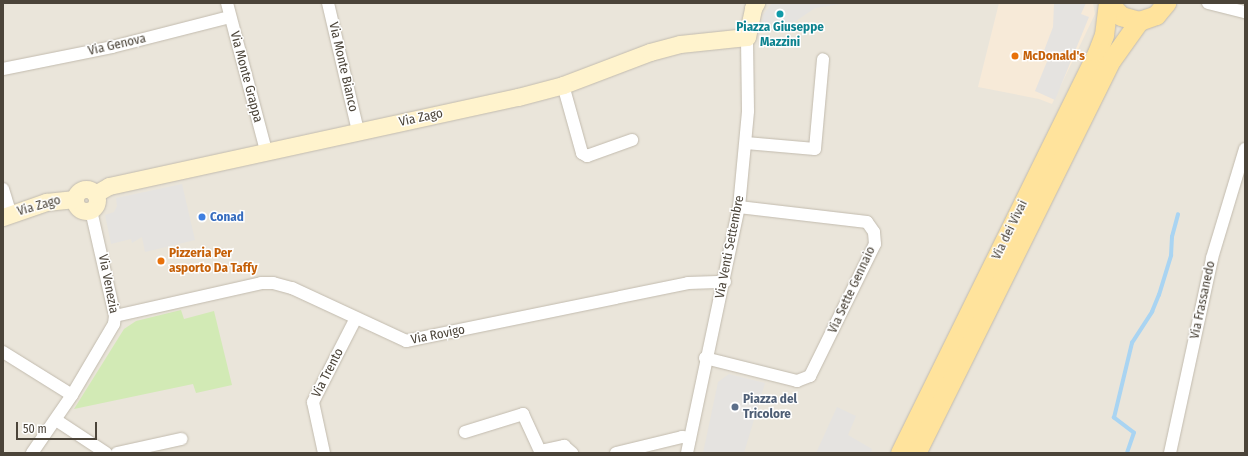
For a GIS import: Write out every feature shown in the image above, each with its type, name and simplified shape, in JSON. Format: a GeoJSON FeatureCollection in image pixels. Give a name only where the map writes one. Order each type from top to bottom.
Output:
{"type":"FeatureCollection","features":[{"type":"Feature","properties":{"kind":"main road"},"geometry":{"type":"LineString","coordinates":[[1108,3],[1121,16],[1139,21],[1151,18],[1166,6]]}},
{"type":"Feature","properties":{"kind":"main road","name":"Via dei Vivai"},"geometry":{"type":"LineString","coordinates":[[900,453],[1097,52],[1104,35],[1108,3]]}},
{"type":"Feature","properties":{"kind":"main road","name":"Via dei Vivai"},"geometry":{"type":"LineString","coordinates":[[916,453],[1112,59],[1139,21]]}},
{"type":"Feature","properties":{"kind":"street","name":"Via Monte Grappa"},"geometry":{"type":"LineString","coordinates":[[227,3],[266,151]]}},
{"type":"Feature","properties":{"kind":"street","name":"Via Monte Bianco"},"geometry":{"type":"LineString","coordinates":[[328,3],[358,131]]}},
{"type":"Feature","properties":{"kind":"street"},"geometry":{"type":"LineString","coordinates":[[743,3],[747,37]]}},
{"type":"Feature","properties":{"kind":"street"},"geometry":{"type":"LineString","coordinates":[[747,37],[753,8],[756,3]]}},
{"type":"Feature","properties":{"kind":"street"},"geometry":{"type":"LineString","coordinates":[[1208,3],[1245,12]]}},
{"type":"Feature","properties":{"kind":"street","name":"Via Genova"},"geometry":{"type":"LineString","coordinates":[[3,69],[112,47],[230,17]]}},
{"type":"Feature","properties":{"kind":"street","name":"Via Zago"},"geometry":{"type":"LineString","coordinates":[[7,216],[46,202],[75,199],[81,210],[93,202],[109,186],[563,85],[650,52],[680,44],[747,37]]}},
{"type":"Feature","properties":{"kind":"street","name":"Via Venti Settembre"},"geometry":{"type":"LineString","coordinates":[[687,453],[705,358],[725,282],[739,206],[746,143],[749,79],[747,37]]}},
{"type":"Feature","properties":{"kind":"street"},"geometry":{"type":"LineString","coordinates":[[746,143],[815,149],[823,59]]}},
{"type":"Feature","properties":{"kind":"street"},"geometry":{"type":"LineString","coordinates":[[563,85],[582,153],[587,156],[632,140]]}},
{"type":"Feature","properties":{"kind":"street","name":"Via Frassanedo"},"geometry":{"type":"LineString","coordinates":[[1170,453],[1212,258],[1245,149]]}},
{"type":"Feature","properties":{"kind":"street"},"geometry":{"type":"LineString","coordinates":[[3,189],[7,216]]}},
{"type":"Feature","properties":{"kind":"street","name":"Via Venezia"},"geometry":{"type":"LineString","coordinates":[[32,453],[72,396],[112,332],[116,316],[93,202]]}},
{"type":"Feature","properties":{"kind":"street","name":"Via Sette Gennaio"},"geometry":{"type":"LineString","coordinates":[[705,358],[797,381],[810,376],[875,244],[874,232],[867,222],[739,206]]}},
{"type":"Feature","properties":{"kind":"street","name":"Via Rovigo"},"geometry":{"type":"LineString","coordinates":[[116,316],[261,283],[273,283],[292,288],[406,342],[688,283],[725,282]]}},
{"type":"Feature","properties":{"kind":"street","name":"Via Trento"},"geometry":{"type":"LineString","coordinates":[[324,453],[313,402],[356,318]]}},
{"type":"Feature","properties":{"kind":"street"},"geometry":{"type":"LineString","coordinates":[[3,352],[72,396]]}},
{"type":"Feature","properties":{"kind":"street"},"geometry":{"type":"LineString","coordinates":[[465,432],[523,414],[540,451],[564,446],[572,453]]}},
{"type":"Feature","properties":{"kind":"street"},"geometry":{"type":"LineString","coordinates":[[56,420],[106,453]]}},
{"type":"Feature","properties":{"kind":"street"},"geometry":{"type":"LineString","coordinates":[[616,453],[682,437],[690,438]]}},
{"type":"Feature","properties":{"kind":"street"},"geometry":{"type":"LineString","coordinates":[[117,453],[181,439]]}},
{"type":"Feature","properties":{"kind":"shaded area"},"geometry":{"type":"Polygon","coordinates":[[[3,3],[1245,3],[1245,453],[3,453],[3,3]]]}},
{"type":"Feature","properties":{"kind":"shaded area"},"geometry":{"type":"Polygon","coordinates":[[[772,3],[848,3],[815,8],[793,23],[762,25],[763,15],[772,3]]]}},
{"type":"Feature","properties":{"kind":"shaded area"},"geometry":{"type":"Polygon","coordinates":[[[999,3],[1093,3],[1095,14],[1052,104],[1039,99],[978,87],[999,3]]]}},
{"type":"Feature","properties":{"kind":"shaded area"},"geometry":{"type":"Polygon","coordinates":[[[1054,3],[1086,3],[1081,14],[1089,17],[1055,100],[1035,91],[1048,59],[1042,56],[1053,27],[1054,3]]]}},
{"type":"Feature","properties":{"kind":"shaded area"},"geometry":{"type":"Polygon","coordinates":[[[182,184],[195,240],[145,252],[142,237],[132,243],[131,239],[111,244],[105,215],[114,212],[117,206],[116,198],[182,184]]]}},
{"type":"Feature","properties":{"kind":"shaded area","name":"Piazza del Tricolore"},"geometry":{"type":"Polygon","coordinates":[[[729,374],[765,383],[744,453],[703,453],[718,382],[729,374]]]}},
{"type":"Feature","properties":{"kind":"shaded area"},"geometry":{"type":"Polygon","coordinates":[[[837,407],[856,416],[848,435],[872,449],[871,453],[816,453],[837,407]]]}},
{"type":"Feature","properties":{"kind":"green space"},"geometry":{"type":"Polygon","coordinates":[[[181,310],[184,319],[214,311],[232,385],[196,393],[193,384],[74,409],[124,329],[136,321],[181,310]]]}},
{"type":"Feature","properties":{"kind":"waterway"},"geometry":{"type":"LineString","coordinates":[[1127,453],[1134,433],[1114,418],[1132,343],[1152,312],[1159,295],[1171,256],[1172,237],[1178,215]]}},
{"type":"Feature","properties":{"kind":"place","name":"Piazza Giuseppe Mazzini"},"geometry":{"type":"Point","coordinates":[780,14]}},
{"type":"Feature","properties":{"kind":"place","name":"McDonald's"},"geometry":{"type":"Point","coordinates":[1015,56]}},
{"type":"Feature","properties":{"kind":"place","name":"Conad"},"geometry":{"type":"Point","coordinates":[202,217]}},
{"type":"Feature","properties":{"kind":"place","name":"Pizzeria Per asporto Da Taffy"},"geometry":{"type":"Point","coordinates":[161,261]}},
{"type":"Feature","properties":{"kind":"place","name":"Piazza del Tricolore"},"geometry":{"type":"Point","coordinates":[735,407]}}]}
